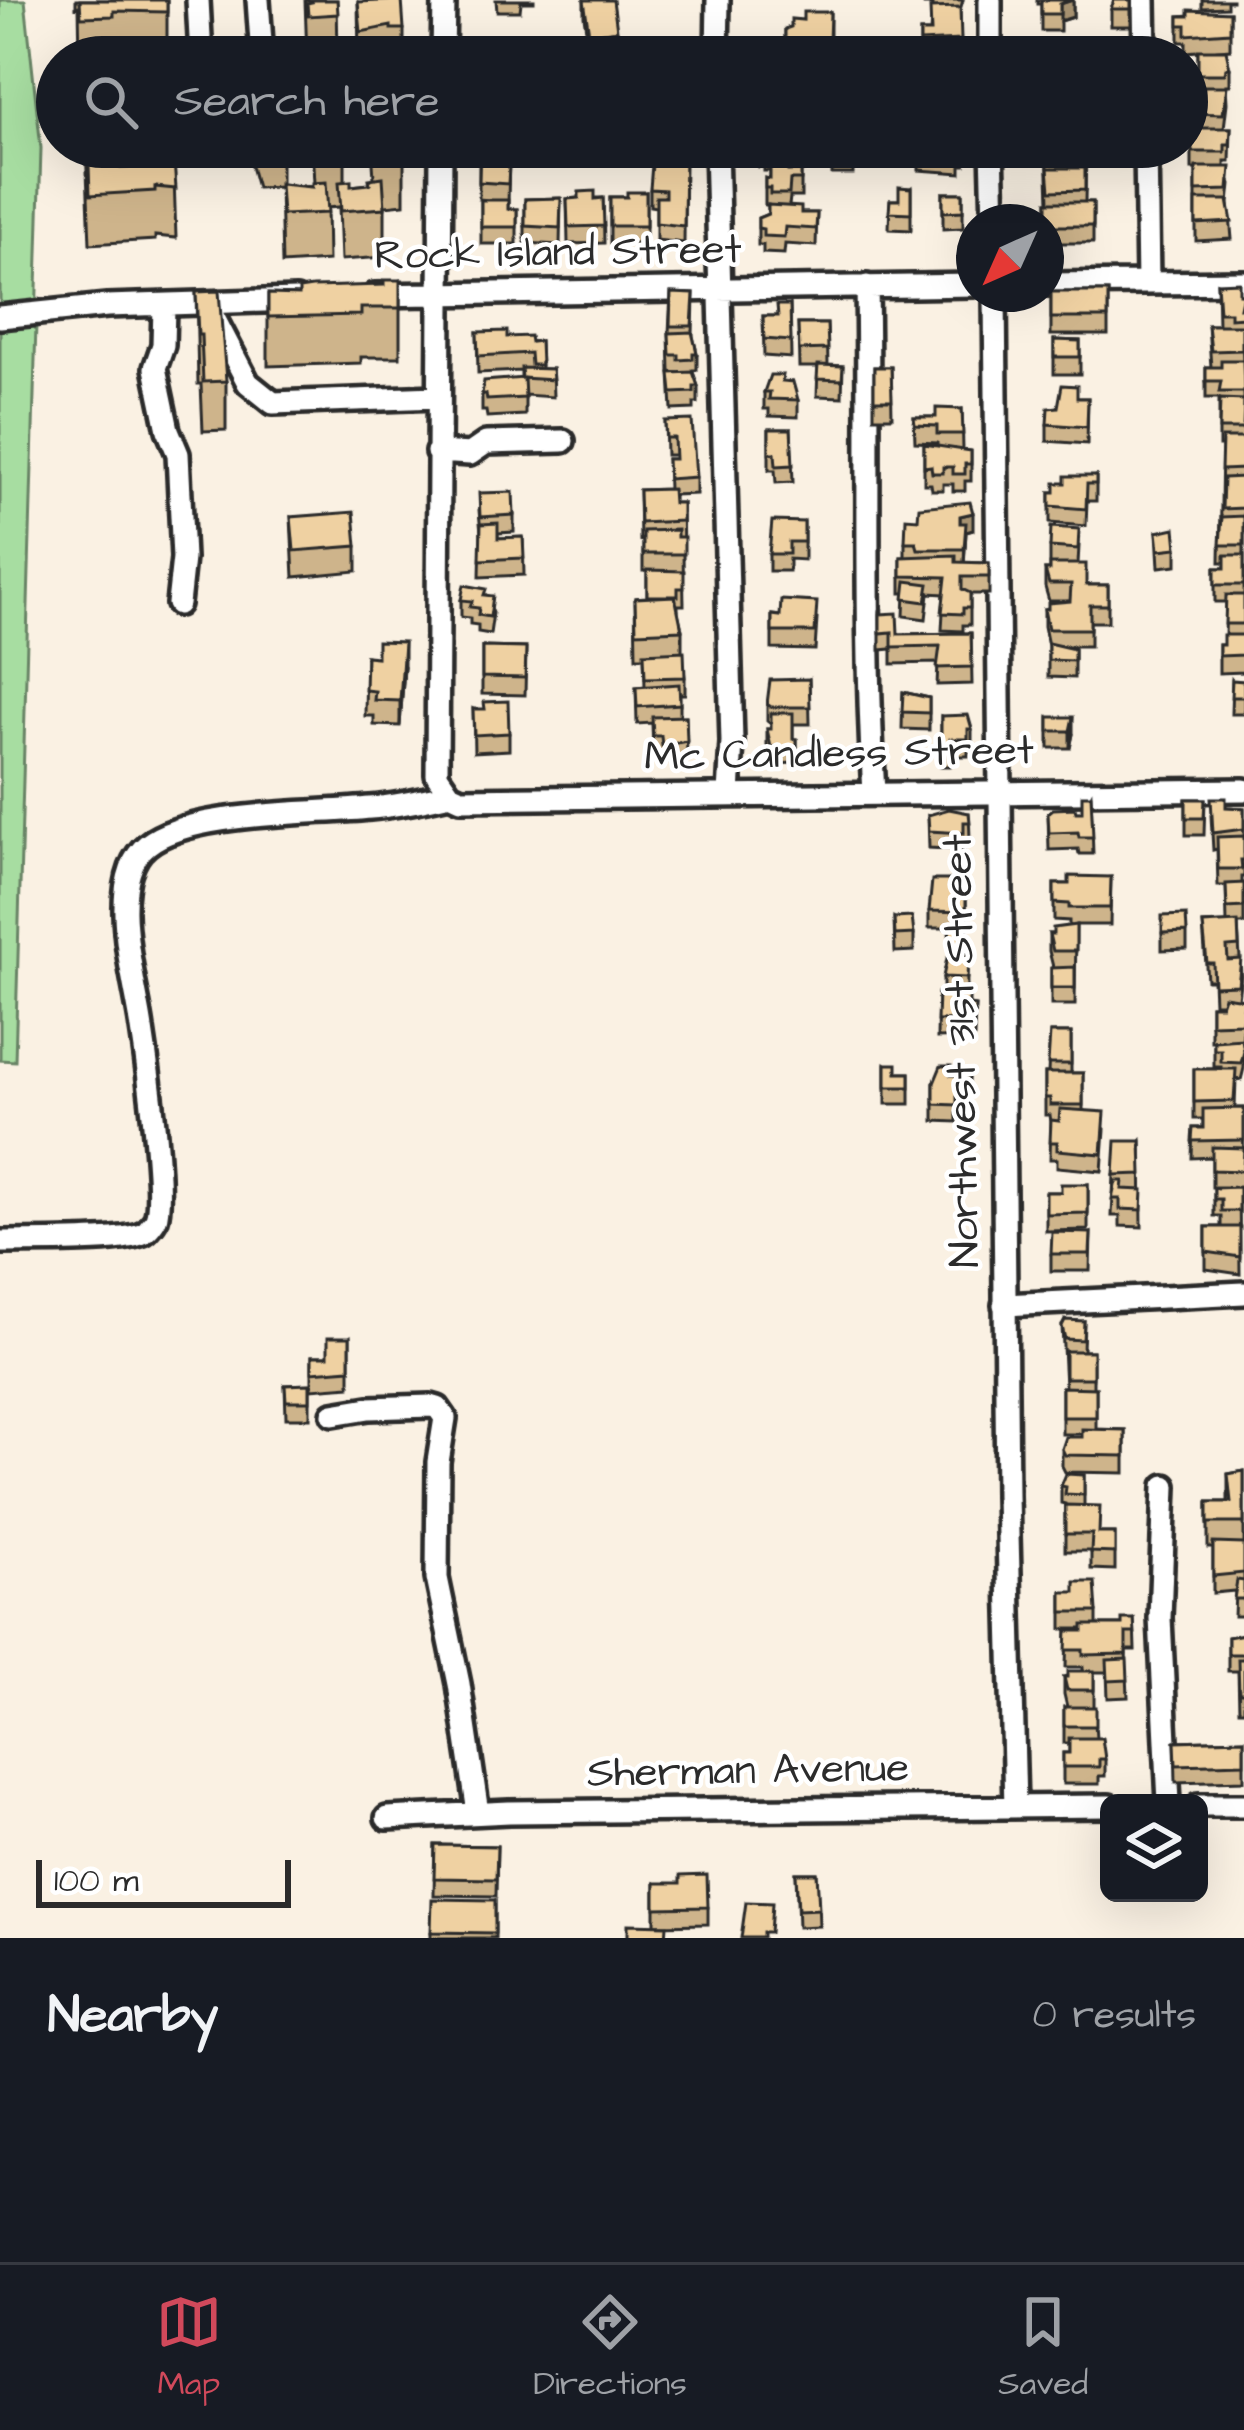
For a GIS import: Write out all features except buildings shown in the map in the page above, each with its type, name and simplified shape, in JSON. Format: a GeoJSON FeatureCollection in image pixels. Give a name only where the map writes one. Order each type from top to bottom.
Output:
{"type":"FeatureCollection","features":[{"type":"Feature","properties":{"kind":"street"},"geometry":{"type":"LineString","coordinates":[[198,0],[200,36]]}},
{"type":"Feature","properties":{"kind":"street"},"geometry":{"type":"LineString","coordinates":[[258,0],[261,36]]}},
{"type":"Feature","properties":{"kind":"street"},"geometry":{"type":"LineString","coordinates":[[443,36],[444,0]]}},
{"type":"Feature","properties":{"kind":"street"},"geometry":{"type":"LineString","coordinates":[[717,36],[718,0]]}},
{"type":"Feature","properties":{"kind":"street"},"geometry":{"type":"LineString","coordinates":[[990,36],[991,0]]}},
{"type":"Feature","properties":{"kind":"street"},"geometry":{"type":"LineString","coordinates":[[1144,0],[1144,36]]}},
{"type":"Feature","properties":{"kind":"street"},"geometry":{"type":"LineString","coordinates":[[440,168],[437,775],[446,789]]}},
{"type":"Feature","properties":{"kind":"street"},"geometry":{"type":"LineString","coordinates":[[716,168],[732,742],[729,794]]}},
{"type":"Feature","properties":{"kind":"street"},"geometry":{"type":"LineString","coordinates":[[993,168],[994,204]]}},
{"type":"Feature","properties":{"kind":"street"},"geometry":{"type":"LineString","coordinates":[[1146,168],[1148,283]]}},
{"type":"Feature","properties":{"kind":"street"},"geometry":{"type":"LineString","coordinates":[[1064,284],[1244,282]]}},
{"type":"Feature","properties":{"kind":"street","name":"Rock Island Street"},"geometry":{"type":"LineString","coordinates":[[0,317],[107,306],[208,306],[437,291],[956,285]]}},
{"type":"Feature","properties":{"kind":"street"},"geometry":{"type":"LineString","coordinates":[[867,286],[868,683],[874,793]]}},
{"type":"Feature","properties":{"kind":"street"},"geometry":{"type":"LineString","coordinates":[[164,306],[163,345],[155,368],[178,454],[183,558],[178,604]]}},
{"type":"Feature","properties":{"kind":"street"},"geometry":{"type":"LineString","coordinates":[[208,306],[248,383],[273,403],[437,397]]}},
{"type":"Feature","properties":{"kind":"street","name":"Northwest 31st Street"},"geometry":{"type":"LineString","coordinates":[[995,312],[1004,1304],[1015,1807]]}},
{"type":"Feature","properties":{"kind":"street"},"geometry":{"type":"LineString","coordinates":[[437,452],[470,454],[486,443],[563,441]]}},
{"type":"Feature","properties":{"kind":"street","name":"Mc Candless Street"},"geometry":{"type":"LineString","coordinates":[[0,1242],[123,1238],[143,1234],[156,1220],[158,1185],[145,1051],[125,921],[128,880],[149,843],[204,822],[403,805],[446,789],[461,799],[1244,790]]}},
{"type":"Feature","properties":{"kind":"street"},"geometry":{"type":"LineString","coordinates":[[1004,1304],[1244,1293]]}},
{"type":"Feature","properties":{"kind":"street"},"geometry":{"type":"LineString","coordinates":[[333,1414],[431,1406],[445,1418],[438,1462],[437,1578],[478,1813]]}},
{"type":"Feature","properties":{"kind":"street"},"geometry":{"type":"LineString","coordinates":[[1166,1486],[1160,1618],[1169,1794]]}},
{"type":"Feature","properties":{"kind":"street"},"geometry":{"type":"LineString","coordinates":[[1208,1805],[1244,1804]]}},
{"type":"Feature","properties":{"kind":"street","name":"Sherman Avenue"},"geometry":{"type":"LineString","coordinates":[[387,1818],[1100,1806]]}},
{"type":"Feature","properties":{"kind":"green space"},"geometry":{"type":"Polygon","coordinates":[[[0,0],[25,0],[36,102],[36,168],[40,168],[15,1061],[0,1060],[0,0]]]}}]}
